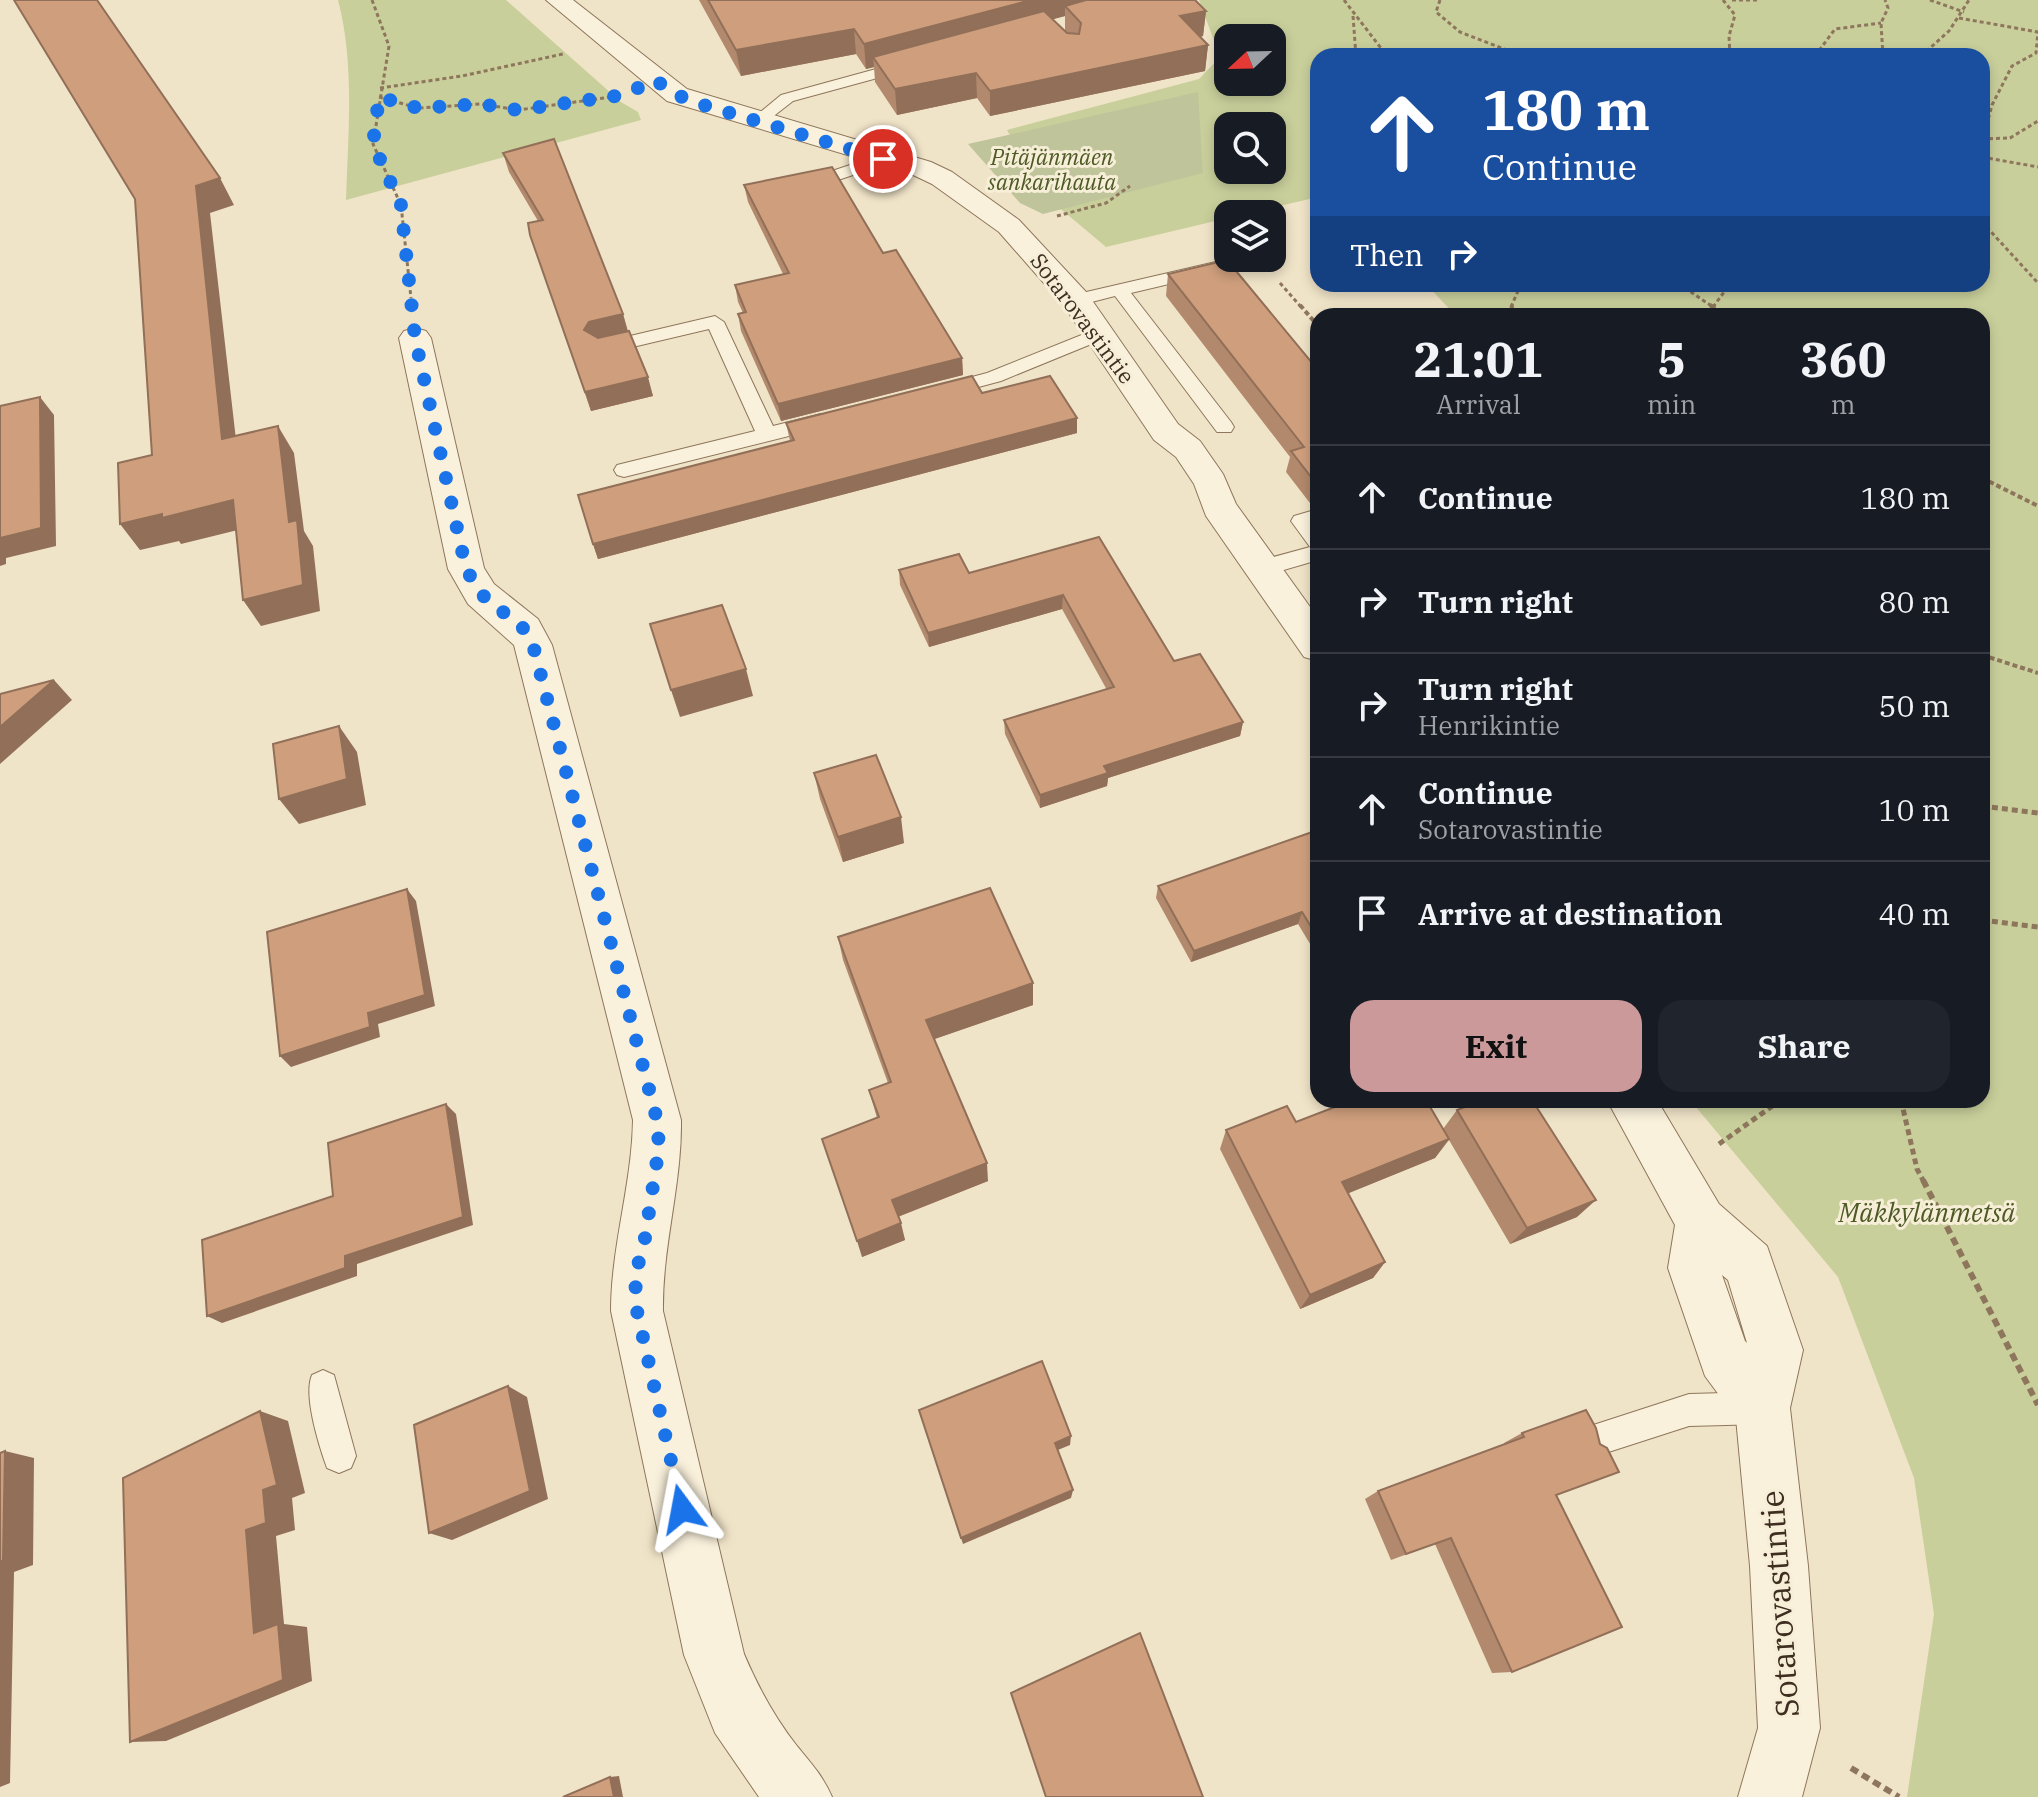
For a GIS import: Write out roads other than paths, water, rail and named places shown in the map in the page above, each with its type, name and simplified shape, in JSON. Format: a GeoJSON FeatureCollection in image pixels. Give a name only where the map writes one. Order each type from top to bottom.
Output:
{"type":"FeatureCollection","features":[{"type":"Feature","properties":{"kind":"street","name":"Sotarovastintie"},"geometry":{"type":"LineString","coordinates":[[558,0],[677,95],[921,168],[942,178],[1009,226],[1076,300],[1166,432],[1188,449],[1211,482],[1219,507],[1310,636]]}},
{"type":"Feature","properties":{"kind":"street"},"geometry":{"type":"LineString","coordinates":[[415,338],[466,569],[481,594],[524,629],[533,645],[657,1120],[659,1147],[645,1238],[635,1277],[637,1311],[714,1655],[737,1711],[774,1767],[800,1797]]}},
{"type":"Feature","properties":{"kind":"street"},"geometry":{"type":"LineString","coordinates":[[1636,1108],[1701,1222],[1694,1268],[1724,1357],[1763,1408]]}},
{"type":"Feature","properties":{"kind":"street","name":"Sotarovastintie"},"geometry":{"type":"LineString","coordinates":[[1763,1408],[1779,1566],[1789,1728],[1770,1797]]}},
{"type":"Feature","properties":{"kind":"lane"},"geometry":{"type":"LineString","coordinates":[[760,119],[787,98],[925,61]]}},
{"type":"Feature","properties":{"kind":"lane"},"geometry":{"type":"LineString","coordinates":[[826,179],[883,159]]}},
{"type":"Feature","properties":{"kind":"lane"},"geometry":{"type":"LineString","coordinates":[[1076,300],[1214,268]]}},
{"type":"Feature","properties":{"kind":"lane"},"geometry":{"type":"LineString","coordinates":[[1120,290],[1224,427]]}},
{"type":"Feature","properties":{"kind":"lane"},"geometry":{"type":"LineString","coordinates":[[603,348],[715,322],[767,434]]}},
{"type":"Feature","properties":{"kind":"lane"},"geometry":{"type":"LineString","coordinates":[[918,396],[994,377],[1099,334]]}},
{"type":"Feature","properties":{"kind":"lane"},"geometry":{"type":"LineString","coordinates":[[624,470],[842,415]]}},
{"type":"Feature","properties":{"kind":"lane"},"geometry":{"type":"LineString","coordinates":[[1310,518],[1302,521],[1310,532]]}},
{"type":"Feature","properties":{"kind":"lane"},"geometry":{"type":"LineString","coordinates":[[1263,568],[1310,554]]}},
{"type":"Feature","properties":{"kind":"lane"},"geometry":{"type":"LineString","coordinates":[[323,1386],[339,1456]]}},
{"type":"Feature","properties":{"kind":"lane"},"geometry":{"type":"LineString","coordinates":[[1593,1441],[1689,1410],[1763,1408]]}},
{"type":"Feature","properties":{"kind":"park label","name":"Pitäjänmäen sankarihauta"},"geometry":{"type":"Point","coordinates":[1052,168]}},
{"type":"Feature","properties":{"kind":"park label","name":"Mäkkylänmetsä"},"geometry":{"type":"Point","coordinates":[1927,1212]}}]}
